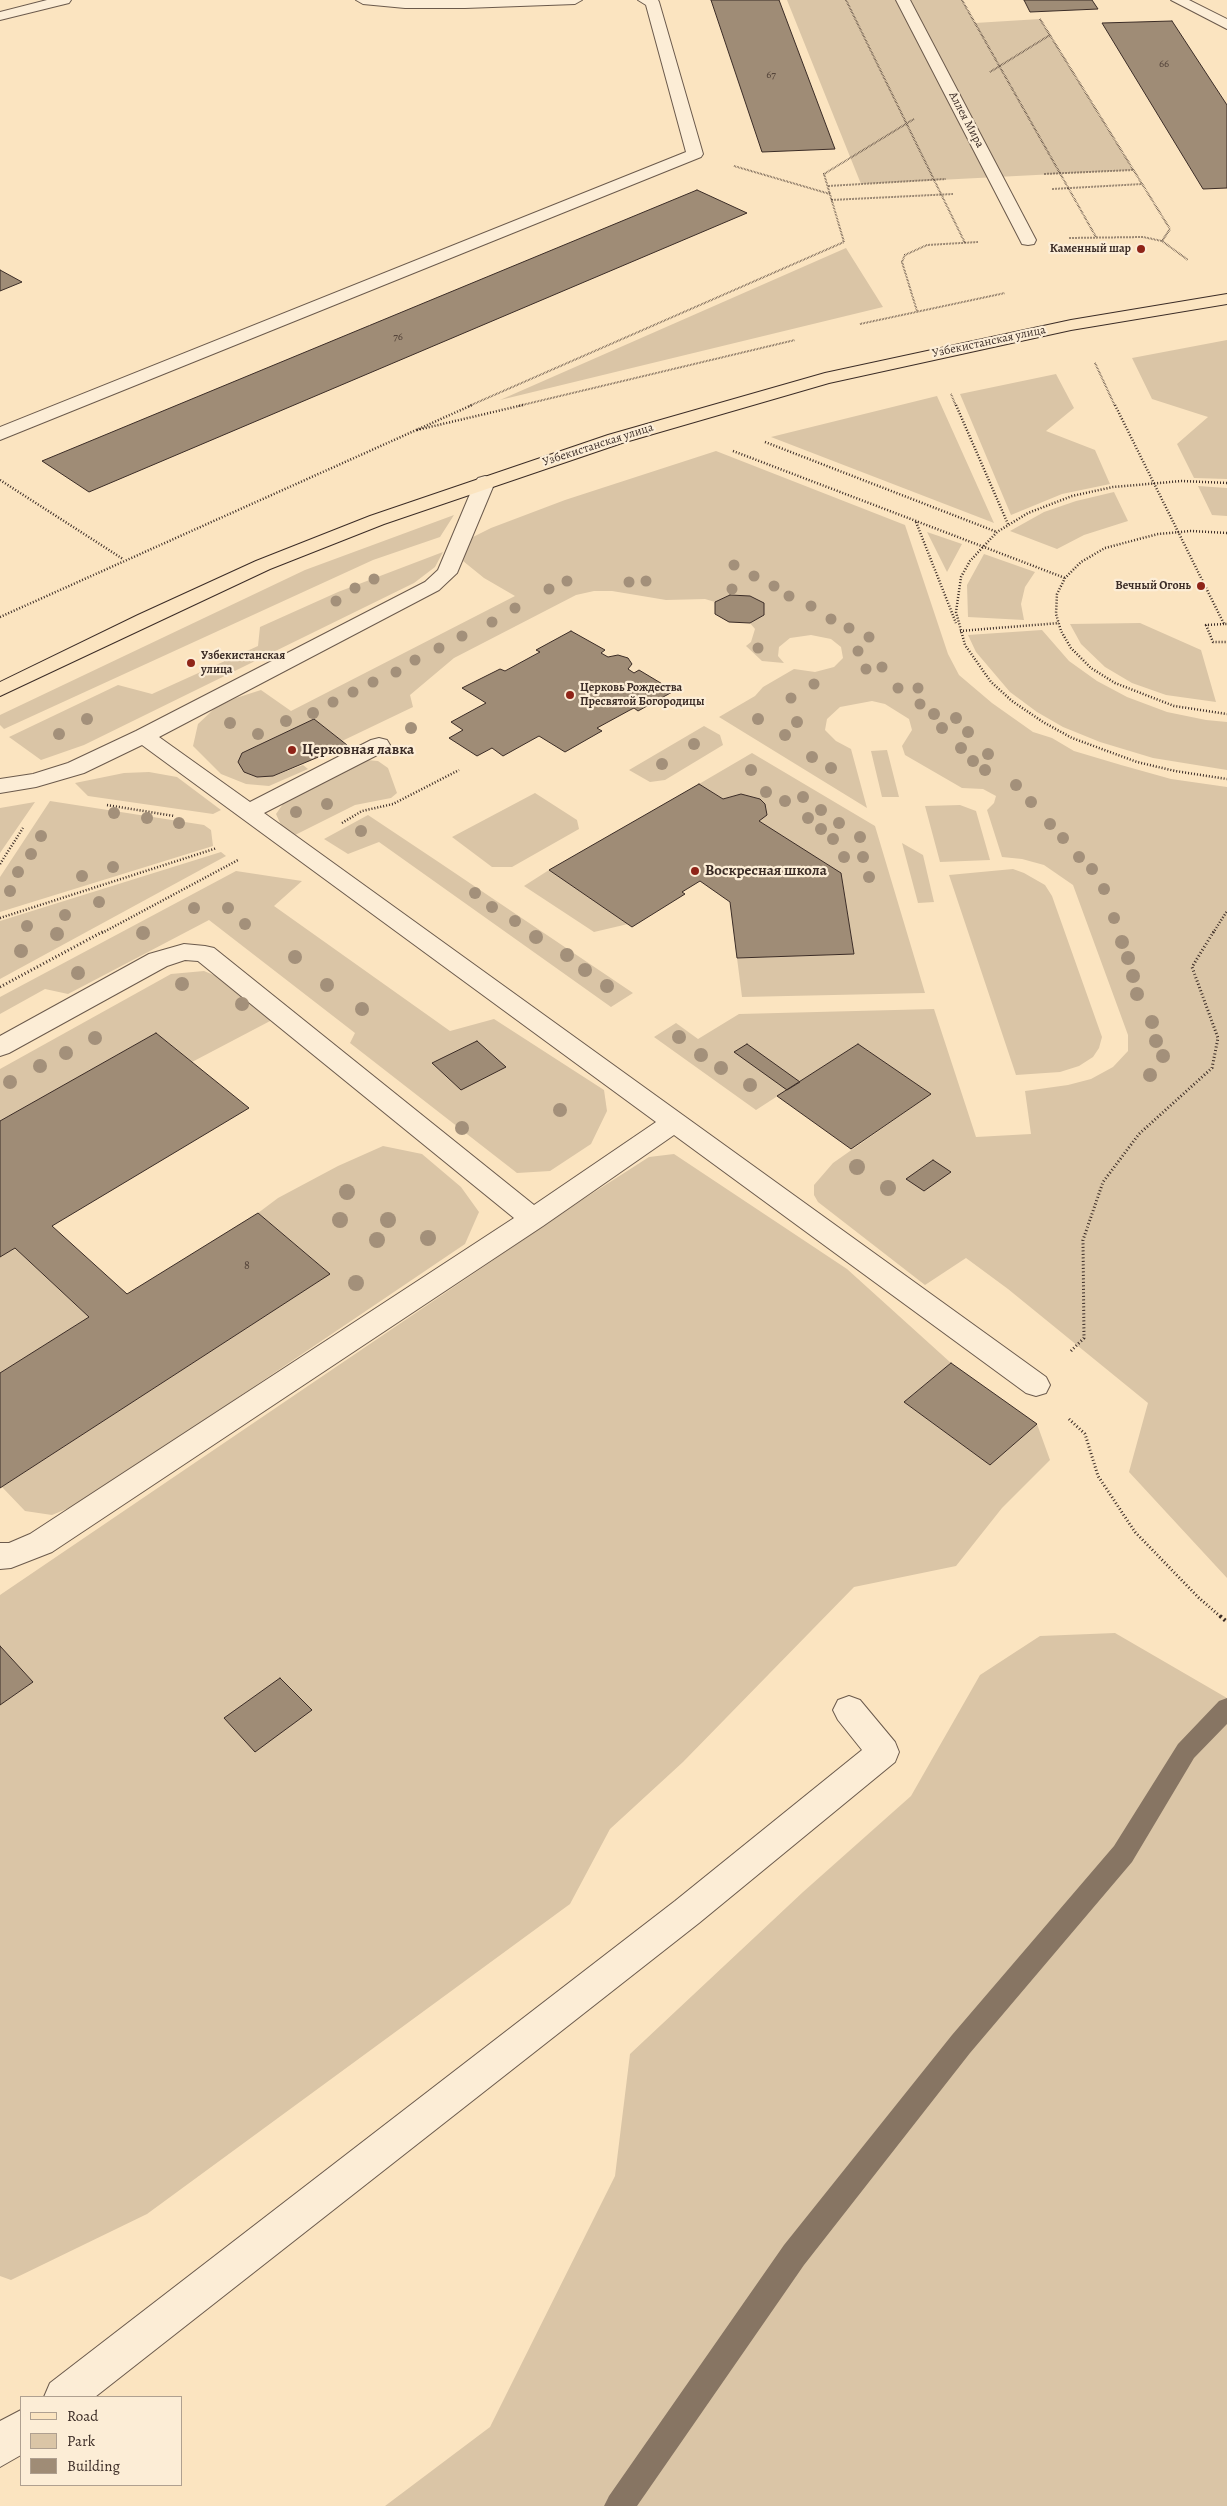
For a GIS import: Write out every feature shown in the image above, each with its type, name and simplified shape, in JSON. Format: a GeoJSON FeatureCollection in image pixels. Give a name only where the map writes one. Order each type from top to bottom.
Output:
{"type":"FeatureCollection","features":[{"type":"Feature","properties":{"kind":"main road","name":"Узбекистанская улица"},"geometry":{"type":"LineString","coordinates":[[0,690],[145,619],[263,565],[377,520],[615,439],[825,378],[1071,325],[1227,299]]}},
{"type":"Feature","properties":{"kind":"street"},"geometry":{"type":"LineString","coordinates":[[0,16],[64,0]]}},
{"type":"Feature","properties":{"kind":"street"},"geometry":{"type":"LineString","coordinates":[[363,0],[405,4],[465,4],[575,0]]}},
{"type":"Feature","properties":{"kind":"street"},"geometry":{"type":"LineString","coordinates":[[0,434],[695,154],[652,2],[645,0]]}},
{"type":"Feature","properties":{"kind":"street","name":"Аллея Мира"},"geometry":{"type":"LineString","coordinates":[[903,0],[1028,240]]}},
{"type":"Feature","properties":{"kind":"street"},"geometry":{"type":"LineString","coordinates":[[1182,2],[1203,0]]}},
{"type":"Feature","properties":{"kind":"street"},"geometry":{"type":"LineString","coordinates":[[1182,2],[1227,24]]}},
{"type":"Feature","properties":{"kind":"street"},"geometry":{"type":"LineString","coordinates":[[0,786],[36,780],[76,768],[144,736],[432,586],[446,573],[485,482]]}},
{"type":"Feature","properties":{"kind":"street"},"geometry":{"type":"LineString","coordinates":[[144,736],[1036,1386]]}},
{"type":"Feature","properties":{"kind":"street"},"geometry":{"type":"LineString","coordinates":[[248,812],[378,745]]}},
{"type":"Feature","properties":{"kind":"street"},"geometry":{"type":"LineString","coordinates":[[0,1046],[158,960],[184,952],[205,954],[533,1218]]}},
{"type":"Feature","properties":{"kind":"street"},"geometry":{"type":"LineString","coordinates":[[0,1556],[11,1555],[41,1544],[533,1218],[674,1122]]}},
{"type":"Feature","properties":{"kind":"street"},"geometry":{"type":"LineString","coordinates":[[65,2396],[687,1912],[883,1752],[849,1710]]}},
{"type":"Feature","properties":{"kind":"street"},"geometry":{"type":"LineString","coordinates":[[0,2447],[20,2431]]}},
{"type":"Feature","properties":{"kind":"path"},"geometry":{"type":"LineString","coordinates":[[846,0],[965,243]]}},
{"type":"Feature","properties":{"kind":"path"},"geometry":{"type":"LineString","coordinates":[[962,0],[1096,237]]}},
{"type":"Feature","properties":{"kind":"path"},"geometry":{"type":"LineString","coordinates":[[1040,19],[1170,229],[1162,241]]}},
{"type":"Feature","properties":{"kind":"path"},"geometry":{"type":"LineString","coordinates":[[0,617],[124,559],[409,432],[844,242],[824,174],[1050,34]]}},
{"type":"Feature","properties":{"kind":"path"},"geometry":{"type":"LineString","coordinates":[[695,154],[830,194]]}},
{"type":"Feature","properties":{"kind":"path"},"geometry":{"type":"LineString","coordinates":[[1092,358],[1177,532],[1226,624],[1206,625],[1213,642],[1227,642]]}},
{"type":"Feature","properties":{"kind":"path"},"geometry":{"type":"LineString","coordinates":[[947,387],[1008,524]]}},
{"type":"Feature","properties":{"kind":"path"},"geometry":{"type":"LineString","coordinates":[[757,439],[997,532]]}},
{"type":"Feature","properties":{"kind":"path"},"geometry":{"type":"LineString","coordinates":[[725,448],[1065,578]]}},
{"type":"Feature","properties":{"kind":"path"},"geometry":{"type":"LineString","coordinates":[[0,480],[124,559]]}},
{"type":"Feature","properties":{"kind":"path"},"geometry":{"type":"LineString","coordinates":[[959,631],[956,612],[961,577],[981,547],[1008,524],[1028,513],[1072,496],[1113,487],[1152,482],[1227,483]]}},
{"type":"Feature","properties":{"kind":"path"},"geometry":{"type":"LineString","coordinates":[[916,522],[959,631],[972,658],[991,682],[1012,700],[1043,722],[1081,741],[1137,762],[1175,771],[1227,779]]}},
{"type":"Feature","properties":{"kind":"path"},"geometry":{"type":"LineString","coordinates":[[1227,533],[1177,532],[1130,540],[1104,548],[1081,562],[1065,578],[1057,594],[1056,614],[1071,648],[1092,668],[1115,683],[1174,706],[1227,714]]}},
{"type":"Feature","properties":{"kind":"path"},"geometry":{"type":"LineString","coordinates":[[959,631],[1059,623]]}},
{"type":"Feature","properties":{"kind":"path"},"geometry":{"type":"LineString","coordinates":[[0,918],[218,848]]}},
{"type":"Feature","properties":{"kind":"path"},"geometry":{"type":"LineString","coordinates":[[0,987],[242,858]]}},
{"type":"Feature","properties":{"kind":"path"},"geometry":{"type":"LineString","coordinates":[[1227,911],[1192,967],[1218,1038],[1212,1068],[1139,1134],[1103,1182],[1083,1240],[1084,1338],[1036,1386],[1085,1434],[1098,1476],[1135,1532],[1199,1598],[1227,1622]]}},
{"type":"Feature","properties":{"kind":"green space"},"geometry":{"type":"Polygon","coordinates":[[[787,0],[962,0],[975,23],[1040,19],[1133,170],[861,184],[787,0]]]}},
{"type":"Feature","properties":{"kind":"green space"},"geometry":{"type":"Polygon","coordinates":[[[846,248],[883,307],[500,400],[846,248]]]}},
{"type":"Feature","properties":{"kind":"green space"},"geometry":{"type":"Polygon","coordinates":[[[1227,340],[1227,479],[1194,478],[1177,444],[1208,417],[1152,399],[1132,358],[1227,340]]]}},
{"type":"Feature","properties":{"kind":"green space"},"geometry":{"type":"Polygon","coordinates":[[[1056,374],[1074,408],[1046,431],[1095,450],[1110,484],[1062,494],[1011,515],[960,394],[1056,374]]]}},
{"type":"Feature","properties":{"kind":"green space"},"geometry":{"type":"Polygon","coordinates":[[[937,396],[994,523],[771,437],[937,396]]]}},
{"type":"Feature","properties":{"kind":"green space"},"geometry":{"type":"Polygon","coordinates":[[[716,451],[905,525],[948,654],[959,675],[992,703],[1033,732],[1052,738],[1074,751],[1121,765],[1171,779],[1227,787],[1227,1578],[1129,1472],[1148,1403],[1008,1289],[966,1258],[925,1285],[818,1202],[814,1195],[814,1185],[833,1163],[931,1094],[858,1044],[756,1110],[654,1037],[676,1023],[698,1039],[739,1014],[934,1009],[976,1137],[1031,1134],[1025,1091],[1068,1085],[1091,1079],[1113,1067],[1128,1051],[1128,1035],[1073,885],[1044,865],[1022,859],[1002,857],[987,810],[994,803],[996,796],[983,789],[962,788],[905,755],[902,746],[912,730],[909,719],[885,704],[872,701],[840,707],[827,719],[825,730],[836,741],[851,749],[867,808],[719,717],[755,696],[763,687],[794,669],[815,672],[834,667],[843,658],[841,647],[831,639],[811,635],[790,638],[779,647],[778,656],[784,663],[762,661],[746,646],[751,642],[755,629],[750,623],[764,615],[764,603],[750,596],[730,595],[715,602],[705,599],[666,600],[612,591],[594,591],[576,595],[454,658],[410,695],[413,707],[342,741],[314,719],[242,753],[257,777],[273,776],[303,765],[308,769],[269,786],[246,784],[221,774],[193,746],[198,724],[215,708],[236,698],[261,690],[291,711],[515,596],[484,578],[463,561],[467,540],[491,528],[565,500],[716,451]]]}},
{"type":"Feature","properties":{"kind":"green space"},"geometry":{"type":"Polygon","coordinates":[[[1198,486],[1227,488],[1227,516],[1212,515],[1198,486]]]}},
{"type":"Feature","properties":{"kind":"green space"},"geometry":{"type":"Polygon","coordinates":[[[1114,492],[1128,521],[1084,535],[1057,549],[1010,531],[1044,512],[1076,501],[1114,492]]]}},
{"type":"Feature","properties":{"kind":"green space"},"geometry":{"type":"Polygon","coordinates":[[[454,515],[440,537],[373,560],[4,729],[0,725],[0,715],[305,570],[454,515]]]}},
{"type":"Feature","properties":{"kind":"green space"},"geometry":{"type":"Polygon","coordinates":[[[927,532],[962,544],[947,572],[927,532]]]}},
{"type":"Feature","properties":{"kind":"green space"},"geometry":{"type":"Polygon","coordinates":[[[443,552],[435,567],[414,583],[84,745],[41,760],[9,737],[118,685],[152,694],[258,646],[260,627],[338,592],[443,552]]]}},
{"type":"Feature","properties":{"kind":"green space"},"geometry":{"type":"Polygon","coordinates":[[[984,554],[1035,572],[1025,587],[1021,604],[1024,620],[968,617],[967,585],[984,554]]]}},
{"type":"Feature","properties":{"kind":"green space"},"geometry":{"type":"Polygon","coordinates":[[[1140,623],[1201,650],[1216,702],[1166,695],[1132,683],[1105,667],[1081,644],[1070,624],[1140,623]]]}},
{"type":"Feature","properties":{"kind":"green space"},"geometry":{"type":"Polygon","coordinates":[[[1042,630],[1069,661],[1097,681],[1127,697],[1167,712],[1227,722],[1227,770],[1153,758],[1100,742],[1063,727],[1037,712],[1010,692],[976,652],[968,635],[1042,630]]]}},
{"type":"Feature","properties":{"kind":"green space"},"geometry":{"type":"Polygon","coordinates":[[[704,726],[720,735],[723,745],[665,780],[650,782],[629,770],[704,726]]]}},
{"type":"Feature","properties":{"kind":"green space"},"geometry":{"type":"Polygon","coordinates":[[[887,750],[899,797],[882,797],[871,751],[887,750]]]}},
{"type":"Feature","properties":{"kind":"green space"},"geometry":{"type":"Polygon","coordinates":[[[752,753],[875,826],[925,993],[742,997],[737,958],[854,954],[841,873],[759,821],[767,814],[765,804],[760,799],[741,794],[723,799],[699,784],[752,753]]]}},
{"type":"Feature","properties":{"kind":"green space"},"geometry":{"type":"Polygon","coordinates":[[[367,760],[378,761],[388,768],[397,793],[391,798],[355,805],[295,835],[281,825],[276,814],[285,801],[367,760]]]}},
{"type":"Feature","properties":{"kind":"green space"},"geometry":{"type":"Polygon","coordinates":[[[149,772],[177,777],[221,810],[213,814],[88,796],[75,783],[124,773],[149,772]]]}},
{"type":"Feature","properties":{"kind":"green space"},"geometry":{"type":"Polygon","coordinates":[[[535,793],[577,820],[579,829],[512,867],[492,867],[452,837],[535,793]]]}},
{"type":"Feature","properties":{"kind":"green space"},"geometry":{"type":"Polygon","coordinates":[[[50,801],[204,825],[211,830],[213,846],[0,912],[0,877],[50,801]]]}},
{"type":"Feature","properties":{"kind":"green space"},"geometry":{"type":"Polygon","coordinates":[[[35,802],[0,853],[0,808],[35,802]]]}},
{"type":"Feature","properties":{"kind":"green space"},"geometry":{"type":"Polygon","coordinates":[[[960,805],[976,811],[990,860],[940,862],[925,806],[960,805]]]}},
{"type":"Feature","properties":{"kind":"green space"},"geometry":{"type":"Polygon","coordinates":[[[368,815],[633,993],[611,1007],[379,842],[348,854],[324,839],[368,815]]]}},
{"type":"Feature","properties":{"kind":"green space"},"geometry":{"type":"Polygon","coordinates":[[[902,843],[923,855],[934,902],[918,903],[902,843]]]}},
{"type":"Feature","properties":{"kind":"green space"},"geometry":{"type":"Polygon","coordinates":[[[221,852],[226,856],[0,979],[0,921],[221,852]]]}},
{"type":"Feature","properties":{"kind":"green space"},"geometry":{"type":"Polygon","coordinates":[[[1013,869],[1045,885],[1052,896],[1102,1037],[1099,1048],[1093,1057],[1079,1066],[1060,1072],[1016,1075],[949,875],[1013,869]]]}},
{"type":"Feature","properties":{"kind":"green space"},"geometry":{"type":"Polygon","coordinates":[[[549,870],[628,924],[594,932],[524,886],[549,870]]]}},
{"type":"Feature","properties":{"kind":"green space"},"geometry":{"type":"Polygon","coordinates":[[[236,871],[302,881],[274,906],[450,1031],[494,1019],[604,1090],[607,1111],[591,1144],[550,1171],[517,1173],[350,1043],[355,1033],[209,920],[68,994],[45,989],[0,1014],[0,997],[236,871]]]}},
{"type":"Feature","properties":{"kind":"green space"},"geometry":{"type":"Polygon","coordinates":[[[204,971],[226,980],[272,1020],[192,1062],[156,1033],[0,1121],[0,1069],[171,974],[204,971]]]}},
{"type":"Feature","properties":{"kind":"green space"},"geometry":{"type":"Polygon","coordinates":[[[383,1146],[422,1154],[461,1187],[479,1212],[465,1244],[83,1502],[52,1515],[25,1511],[2,1487],[330,1274],[258,1213],[278,1198],[338,1166],[383,1146]]]}},
{"type":"Feature","properties":{"kind":"green space"},"geometry":{"type":"Polygon","coordinates":[[[674,1154],[847,1269],[951,1363],[904,1402],[990,1465],[1037,1424],[1050,1460],[1002,1508],[956,1566],[854,1587],[683,1762],[610,1829],[570,1904],[147,2214],[11,2280],[0,2276],[0,1705],[33,1682],[0,1646],[0,1595],[585,1198],[649,1157],[674,1154]]]}},
{"type":"Feature","properties":{"kind":"green space"},"geometry":{"type":"Polygon","coordinates":[[[15,1248],[89,1317],[0,1373],[0,1257],[15,1248]]]}},
{"type":"Feature","properties":{"kind":"green space"},"geometry":{"type":"Polygon","coordinates":[[[1115,1633],[1227,1698],[1227,2506],[385,2506],[490,2427],[615,2176],[630,2054],[803,1892],[911,1796],[980,1675],[1040,1636],[1115,1633]]]}},
{"type":"Feature","properties":{"kind":"building"},"geometry":{"type":"Polygon","coordinates":[[[711,0],[779,0],[835,149],[762,152],[711,0]]]}},
{"type":"Feature","properties":{"kind":"building"},"geometry":{"type":"Polygon","coordinates":[[[1024,0],[1092,0],[1098,9],[1030,12],[1024,0]]]}},
{"type":"Feature","properties":{"kind":"building"},"geometry":{"type":"Polygon","coordinates":[[[1172,21],[1227,105],[1227,188],[1203,189],[1102,23],[1172,21]]]}},
{"type":"Feature","properties":{"kind":"building"},"geometry":{"type":"Polygon","coordinates":[[[697,190],[747,213],[89,492],[42,461],[697,190]]]}},
{"type":"Feature","properties":{"kind":"building"},"geometry":{"type":"Polygon","coordinates":[[[0,270],[22,282],[0,291],[0,270]]]}},
{"type":"Feature","properties":{"kind":"building"},"geometry":{"type":"Polygon","coordinates":[[[730,595],[750,596],[764,603],[764,615],[750,623],[729,622],[715,614],[715,602],[730,595]]]}},
{"type":"Feature","properties":{"kind":"building","name":"Церковь Рождества Пресвятой Богородицы"},"geometry":{"type":"Polygon","coordinates":[[[571,631],[605,650],[601,653],[608,657],[618,655],[628,658],[632,664],[628,669],[634,673],[639,670],[674,691],[638,711],[634,708],[597,728],[602,731],[565,752],[539,736],[503,756],[492,748],[477,756],[449,738],[463,730],[451,722],[486,703],[462,688],[500,669],[505,671],[540,652],[536,650],[571,631]]]}},
{"type":"Feature","properties":{"kind":"building","name":"Церковная лавка"},"geometry":{"type":"Polygon","coordinates":[[[314,719],[347,745],[273,776],[257,777],[244,772],[238,762],[242,753],[314,719]]]}},
{"type":"Feature","properties":{"kind":"building","name":"Воскресная школа"},"geometry":{"type":"Polygon","coordinates":[[[699,784],[723,799],[741,794],[760,799],[765,804],[767,815],[759,821],[841,873],[854,954],[737,958],[730,902],[700,881],[682,892],[685,894],[632,927],[549,870],[699,784]]]}},
{"type":"Feature","properties":{"kind":"building"},"geometry":{"type":"Polygon","coordinates":[[[156,1033],[249,1108],[52,1226],[127,1294],[258,1213],[330,1274],[0,1488],[0,1373],[89,1317],[15,1248],[0,1257],[0,1121],[156,1033]]]}},
{"type":"Feature","properties":{"kind":"building"},"geometry":{"type":"Polygon","coordinates":[[[477,1041],[506,1067],[461,1090],[432,1063],[477,1041]]]}},
{"type":"Feature","properties":{"kind":"building"},"geometry":{"type":"Polygon","coordinates":[[[747,1044],[800,1082],[787,1090],[734,1052],[747,1044]]]}},
{"type":"Feature","properties":{"kind":"building"},"geometry":{"type":"Polygon","coordinates":[[[858,1044],[931,1094],[851,1149],[777,1096],[858,1044]]]}},
{"type":"Feature","properties":{"kind":"building"},"geometry":{"type":"Polygon","coordinates":[[[933,1160],[951,1172],[924,1191],[906,1179],[933,1160]]]}},
{"type":"Feature","properties":{"kind":"building"},"geometry":{"type":"Polygon","coordinates":[[[951,1363],[1037,1424],[990,1465],[904,1402],[951,1363]]]}},
{"type":"Feature","properties":{"kind":"building"},"geometry":{"type":"Polygon","coordinates":[[[0,1646],[33,1682],[0,1705],[0,1646]]]}},
{"type":"Feature","properties":{"kind":"building"},"geometry":{"type":"Polygon","coordinates":[[[280,1678],[312,1710],[255,1752],[224,1718],[280,1678]]]}},
{"type":"Feature","properties":{"kind":"waterway"},"geometry":{"type":"LineString","coordinates":[[619,2506],[794,2255],[961,2044],[1123,1854],[1186,1751],[1227,1708]]}},
{"type":"Feature","properties":{"kind":"place","name":"Каменный шар"},"geometry":{"type":"Point","coordinates":[1141,249]}},
{"type":"Feature","properties":{"kind":"place","name":"Вечный Огонь"},"geometry":{"type":"Point","coordinates":[1201,586]}},
{"type":"Feature","properties":{"kind":"place","name":"Узбекистанская улица"},"geometry":{"type":"Point","coordinates":[191,663]}},
{"type":"Feature","properties":{"kind":"place","name":"Церковь Рождества Пресвятой Богородицы"},"geometry":{"type":"Point","coordinates":[570,695]}},
{"type":"Feature","properties":{"kind":"place","name":"Церковная лавка"},"geometry":{"type":"Point","coordinates":[292,750]}},
{"type":"Feature","properties":{"kind":"place","name":"Воскресная школа"},"geometry":{"type":"Point","coordinates":[695,871]}}]}
